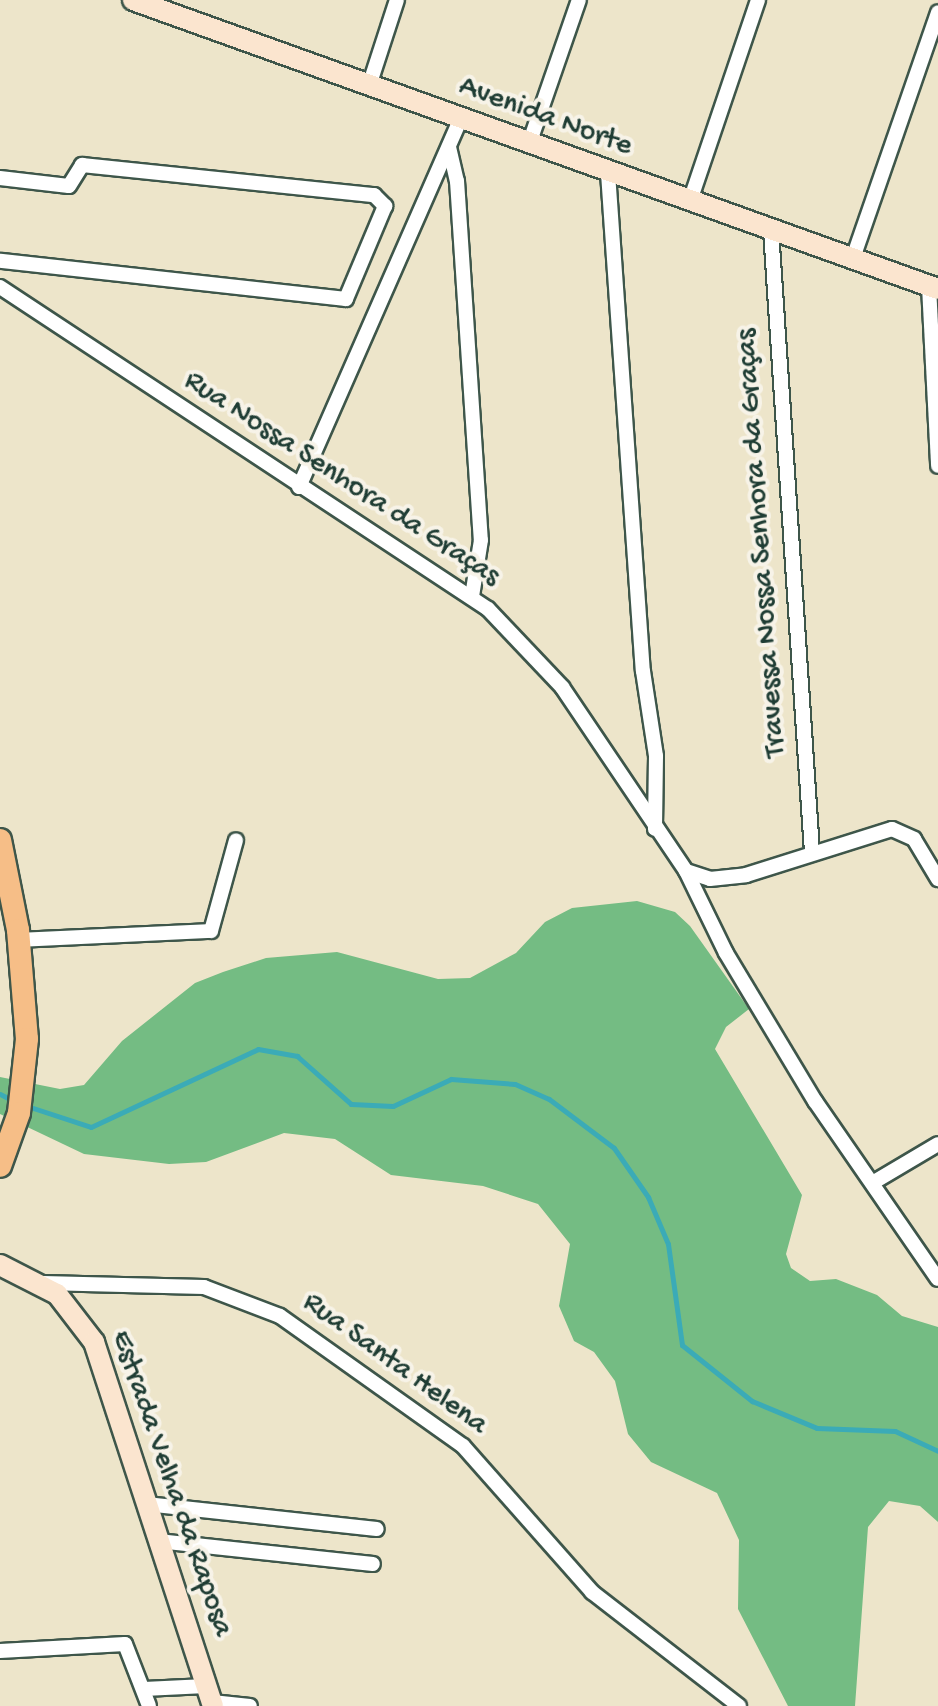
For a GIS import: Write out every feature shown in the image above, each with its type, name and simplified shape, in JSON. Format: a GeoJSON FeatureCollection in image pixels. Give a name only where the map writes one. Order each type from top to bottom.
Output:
{"type":"FeatureCollection","features":[{"type":"Feature","properties":{"kind":"main road","name":"Avenida Norte"},"geometry":{"type":"LineString","coordinates":[[133,0],[176,8],[460,120],[934,287]]}},
{"type":"Feature","properties":{"kind":"main road"},"geometry":{"type":"LineString","coordinates":[[0,840],[26,998],[20,1104],[0,1166]]}},
{"type":"Feature","properties":{"kind":"main road","name":"Estrada Velha da Raposa"},"geometry":{"type":"LineString","coordinates":[[0,1265],[42,1284],[70,1306],[94,1342],[210,1698]]}},
{"type":"Feature","properties":{"kind":"street"},"geometry":{"type":"LineString","coordinates":[[369,86],[397,0]]}},
{"type":"Feature","properties":{"kind":"street"},"geometry":{"type":"LineString","coordinates":[[528,144],[579,0]]}},
{"type":"Feature","properties":{"kind":"street"},"geometry":{"type":"LineString","coordinates":[[690,201],[758,0]]}},
{"type":"Feature","properties":{"kind":"street"},"geometry":{"type":"LineString","coordinates":[[853,258],[938,12]]}},
{"type":"Feature","properties":{"kind":"street"},"geometry":{"type":"LineString","coordinates":[[299,487],[460,120]]}},
{"type":"Feature","properties":{"kind":"street"},"geometry":{"type":"LineString","coordinates":[[449,147],[457,181],[481,540],[472,596]]}},
{"type":"Feature","properties":{"kind":"street"},"geometry":{"type":"LineString","coordinates":[[0,181],[69,186],[82,165],[374,195],[385,206],[346,300],[0,261]]}},
{"type":"Feature","properties":{"kind":"street"},"geometry":{"type":"LineString","coordinates":[[608,173],[643,671],[656,756],[655,830]]}},
{"type":"Feature","properties":{"kind":"street","name":"Travessa Nossa Senhora da Graças"},"geometry":{"type":"LineString","coordinates":[[771,230],[812,852]]}},
{"type":"Feature","properties":{"kind":"street","name":"Rua Nossa Senhora da Graças"},"geometry":{"type":"LineString","coordinates":[[0,287],[299,487],[472,596],[552,674],[686,871],[785,1052],[938,1279]]}},
{"type":"Feature","properties":{"kind":"street"},"geometry":{"type":"LineString","coordinates":[[934,287],[938,466]]}},
{"type":"Feature","properties":{"kind":"street"},"geometry":{"type":"LineString","coordinates":[[686,871],[726,879],[900,830],[920,846],[938,879]]}},
{"type":"Feature","properties":{"kind":"street"},"geometry":{"type":"LineString","coordinates":[[19,940],[210,931],[236,840]]}},
{"type":"Feature","properties":{"kind":"street"},"geometry":{"type":"LineString","coordinates":[[874,1182],[938,1144]]}},
{"type":"Feature","properties":{"kind":"street","name":"Rua Santa Helena"},"geometry":{"type":"LineString","coordinates":[[42,1284],[204,1287],[280,1316],[463,1446],[592,1592],[739,1706]]}},
{"type":"Feature","properties":{"kind":"street"},"geometry":{"type":"LineString","coordinates":[[146,1504],[377,1528]]}},
{"type":"Feature","properties":{"kind":"street"},"geometry":{"type":"LineString","coordinates":[[158,1541],[373,1564]]}},
{"type":"Feature","properties":{"kind":"street"},"geometry":{"type":"LineString","coordinates":[[0,1651],[125,1644],[149,1706]]}},
{"type":"Feature","properties":{"kind":"street"},"geometry":{"type":"LineString","coordinates":[[144,1689],[250,1706]]}},
{"type":"Feature","properties":{"kind":"green space"},"geometry":{"type":"Polygon","coordinates":[[[637,901],[675,912],[690,926],[749,1009],[726,1027],[715,1049],[802,1195],[786,1254],[791,1268],[810,1281],[836,1279],[877,1295],[902,1316],[938,1327],[938,1522],[920,1506],[889,1501],[868,1527],[855,1706],[788,1706],[738,1609],[739,1540],[717,1493],[651,1462],[628,1434],[615,1381],[594,1352],[574,1341],[559,1306],[570,1244],[538,1204],[483,1186],[391,1175],[335,1139],[284,1133],[206,1162],[169,1164],[84,1154],[0,1114],[0,1077],[60,1089],[84,1085],[122,1041],[195,983],[223,972],[266,958],[337,952],[438,979],[470,978],[516,953],[545,922],[572,908],[637,901]]]}},
{"type":"Feature","properties":{"kind":"waterway"},"geometry":{"type":"LineString","coordinates":[[27,1106],[91,1127],[258,1049],[297,1056],[351,1104],[393,1106],[451,1079],[515,1084],[549,1099],[614,1148],[648,1197],[668,1244],[682,1345],[752,1401],[817,1428],[895,1431],[938,1451]]}},
{"type":"Feature","properties":{"kind":"waterway"},"geometry":{"type":"LineString","coordinates":[[0,1094],[12,1100]]}}]}
